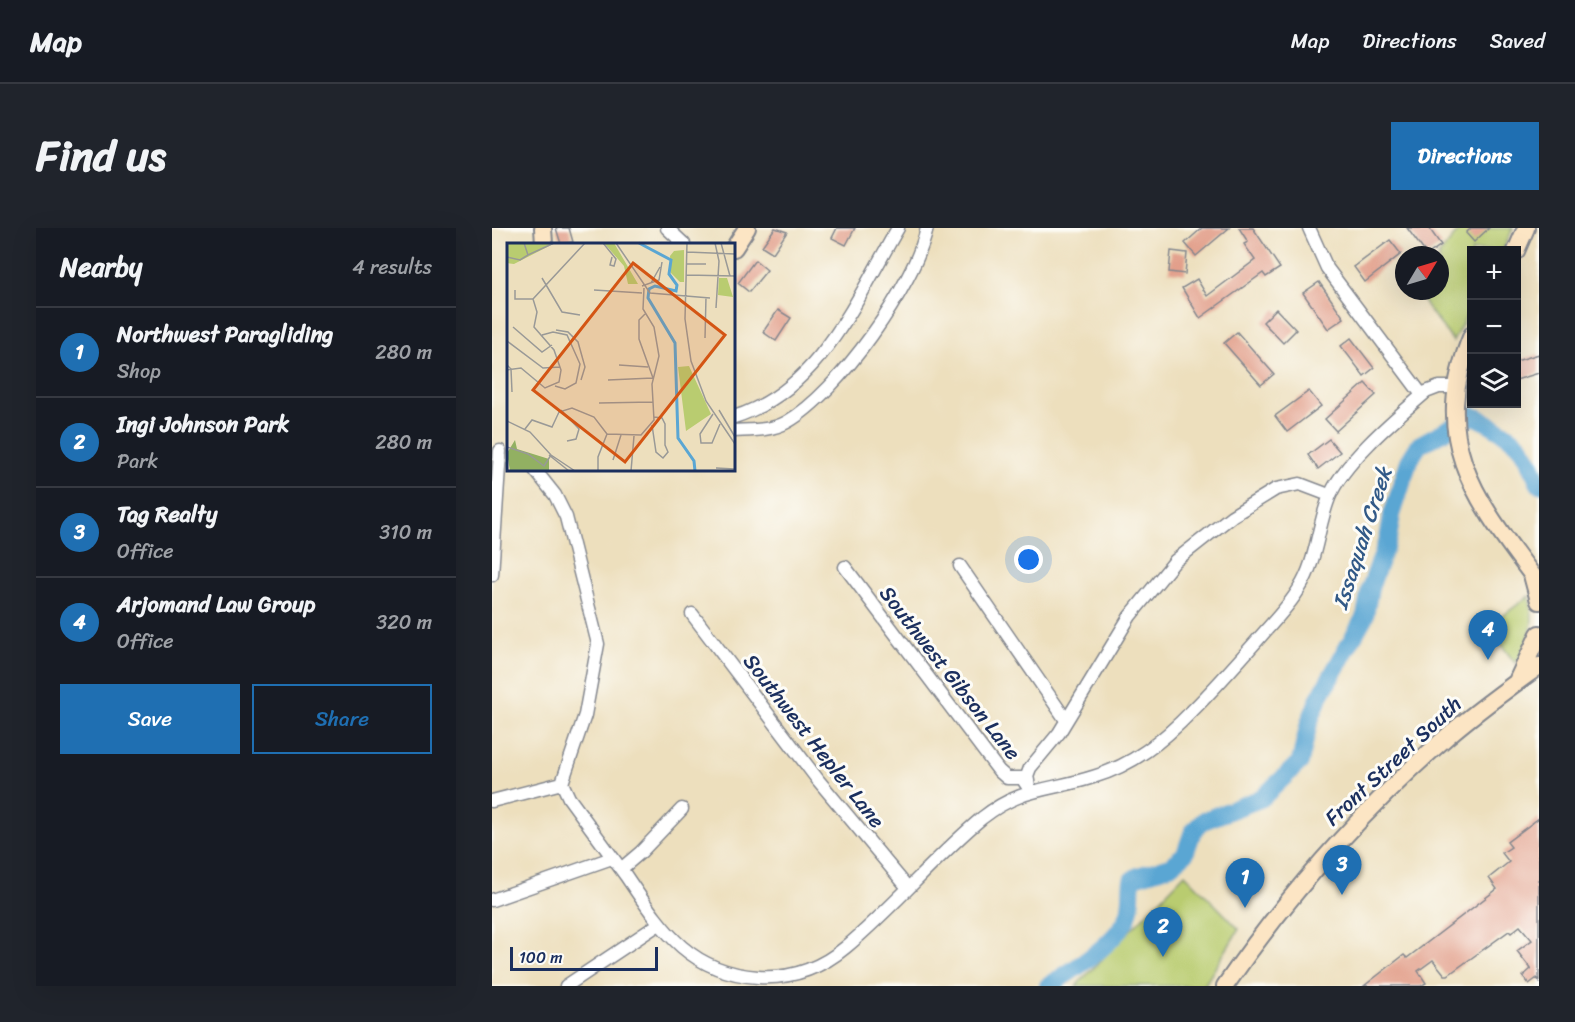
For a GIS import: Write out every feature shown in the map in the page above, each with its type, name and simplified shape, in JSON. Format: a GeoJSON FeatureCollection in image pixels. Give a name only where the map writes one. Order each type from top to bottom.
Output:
{"type":"FeatureCollection","features":[{"type":"Feature","properties":{"kind":"main road"},"geometry":{"type":"LineString","coordinates":[[543,228],[544,243]]}},
{"type":"Feature","properties":{"kind":"main road"},"geometry":{"type":"LineString","coordinates":[[735,246],[747,228]]}},
{"type":"Feature","properties":{"kind":"main road"},"geometry":{"type":"LineString","coordinates":[[1518,246],[1526,228]]}},
{"type":"Feature","properties":{"kind":"main road"},"geometry":{"type":"LineString","coordinates":[[1467,351],[1456,387],[1455,411],[1464,466],[1487,514],[1535,579],[1539,601]]}},
{"type":"Feature","properties":{"kind":"main road"},"geometry":{"type":"LineString","coordinates":[[1515,683],[1539,634]]}},
{"type":"Feature","properties":{"kind":"main road","name":"Front Street South"},"geometry":{"type":"LineString","coordinates":[[1225,986],[1272,920],[1346,834],[1441,741],[1539,666]]}},
{"type":"Feature","properties":{"kind":"street"},"geometry":{"type":"LineString","coordinates":[[667,228],[683,243]]}},
{"type":"Feature","properties":{"kind":"street"},"geometry":{"type":"LineString","coordinates":[[735,417],[777,397],[816,362],[836,337],[898,228]]}},
{"type":"Feature","properties":{"kind":"street"},"geometry":{"type":"LineString","coordinates":[[735,431],[767,429],[787,423],[816,400],[845,370],[873,333],[916,261],[927,228]]}},
{"type":"Feature","properties":{"kind":"street"},"geometry":{"type":"LineString","coordinates":[[1309,228],[1327,268],[1422,395]]}},
{"type":"Feature","properties":{"kind":"street"},"geometry":{"type":"LineString","coordinates":[[536,471],[555,495],[566,517],[598,644],[585,715],[562,783],[569,798],[659,924],[694,958],[717,970],[737,976],[772,978],[819,966],[835,956],[982,818],[1010,800],[1030,791],[1115,770],[1154,747],[1191,712],[1298,592],[1315,551],[1329,495],[1349,465],[1422,395],[1434,388],[1456,387]]}},
{"type":"Feature","properties":{"kind":"street"},"geometry":{"type":"LineString","coordinates":[[492,575],[500,451]]}},
{"type":"Feature","properties":{"kind":"street"},"geometry":{"type":"LineString","coordinates":[[1030,791],[1027,773],[1066,720],[1130,616],[1175,561],[1240,510],[1276,489],[1300,484],[1329,495]]}},
{"type":"Feature","properties":{"kind":"street"},"geometry":{"type":"LineString","coordinates":[[960,566],[1066,720]]}},
{"type":"Feature","properties":{"kind":"street","name":"Southwest Gibson Lane"},"geometry":{"type":"LineString","coordinates":[[845,567],[999,771],[1007,778],[1022,778],[1030,791]]}},
{"type":"Feature","properties":{"kind":"street","name":"Southwest Hepler Lane"},"geometry":{"type":"LineString","coordinates":[[692,614],[818,780],[908,888]]}},
{"type":"Feature","properties":{"kind":"street"},"geometry":{"type":"LineString","coordinates":[[492,801],[562,783]]}},
{"type":"Feature","properties":{"kind":"street"},"geometry":{"type":"LineString","coordinates":[[621,869],[641,852],[682,809]]}},
{"type":"Feature","properties":{"kind":"street"},"geometry":{"type":"LineString","coordinates":[[492,900],[612,858]]}},
{"type":"Feature","properties":{"kind":"street"},"geometry":{"type":"LineString","coordinates":[[566,986],[659,924]]}},
{"type":"Feature","properties":{"kind":"green space"},"geometry":{"type":"Polygon","coordinates":[[[1461,228],[1513,228],[1505,246],[1467,246],[1467,315],[1453,341],[1422,300],[1449,300],[1449,246],[1446,246],[1461,228]]]}},
{"type":"Feature","properties":{"kind":"green space"},"geometry":{"type":"Polygon","coordinates":[[[1529,596],[1532,614],[1531,631],[1515,663],[1488,627],[1529,596]]]}},
{"type":"Feature","properties":{"kind":"green space"},"geometry":{"type":"Polygon","coordinates":[[[1185,874],[1239,929],[1204,986],[1076,986],[1185,874]]]}},
{"type":"Feature","properties":{"kind":"building"},"geometry":{"type":"Polygon","coordinates":[[[556,228],[569,228],[573,242],[561,243],[556,228]]]}},
{"type":"Feature","properties":{"kind":"building"},"geometry":{"type":"Polygon","coordinates":[[[775,228],[787,232],[773,253],[762,246],[775,228]]]}},
{"type":"Feature","properties":{"kind":"building"},"geometry":{"type":"Polygon","coordinates":[[[837,228],[855,228],[846,245],[832,238],[837,228]]]}},
{"type":"Feature","properties":{"kind":"building"},"geometry":{"type":"Polygon","coordinates":[[[1202,228],[1229,228],[1196,256],[1185,243],[1202,228]]]}},
{"type":"Feature","properties":{"kind":"building"},"geometry":{"type":"Polygon","coordinates":[[[1239,228],[1253,228],[1280,268],[1266,277],[1263,273],[1200,318],[1182,288],[1197,279],[1207,296],[1255,260],[1244,244],[1248,242],[1239,228]]]}},
{"type":"Feature","properties":{"kind":"building"},"geometry":{"type":"Polygon","coordinates":[[[1407,228],[1429,228],[1441,245],[1420,246],[1407,228]]]}},
{"type":"Feature","properties":{"kind":"building"},"geometry":{"type":"Polygon","coordinates":[[[1471,228],[1489,228],[1474,242],[1466,233],[1471,228]]]}},
{"type":"Feature","properties":{"kind":"building"},"geometry":{"type":"Polygon","coordinates":[[[1390,240],[1395,246],[1395,259],[1365,282],[1354,267],[1390,240]]]}},
{"type":"Feature","properties":{"kind":"building"},"geometry":{"type":"Polygon","coordinates":[[[1171,251],[1187,253],[1185,274],[1169,272],[1171,251]]]}},
{"type":"Feature","properties":{"kind":"building"},"geometry":{"type":"Polygon","coordinates":[[[755,260],[767,270],[749,292],[738,283],[755,260]]]}},
{"type":"Feature","properties":{"kind":"building"},"geometry":{"type":"Polygon","coordinates":[[[1319,282],[1344,318],[1328,329],[1303,293],[1319,282]]]}},
{"type":"Feature","properties":{"kind":"building"},"geometry":{"type":"Polygon","coordinates":[[[1276,309],[1296,330],[1283,343],[1263,322],[1276,309]]]}},
{"type":"Feature","properties":{"kind":"building"},"geometry":{"type":"Polygon","coordinates":[[[778,310],[791,318],[776,341],[763,332],[778,310]]]}},
{"type":"Feature","properties":{"kind":"building"},"geometry":{"type":"Polygon","coordinates":[[[1237,332],[1274,374],[1261,385],[1224,343],[1237,332]]]}},
{"type":"Feature","properties":{"kind":"building"},"geometry":{"type":"Polygon","coordinates":[[[1351,338],[1374,368],[1364,376],[1341,346],[1351,338]]]}},
{"type":"Feature","properties":{"kind":"building"},"geometry":{"type":"Polygon","coordinates":[[[1539,354],[1539,373],[1521,378],[1521,359],[1539,354]]]}},
{"type":"Feature","properties":{"kind":"building"},"geometry":{"type":"Polygon","coordinates":[[[1365,383],[1376,395],[1336,431],[1325,419],[1365,383]]]}},
{"type":"Feature","properties":{"kind":"building"},"geometry":{"type":"Polygon","coordinates":[[[1309,391],[1321,406],[1287,432],[1275,416],[1309,391]]]}},
{"type":"Feature","properties":{"kind":"building"},"geometry":{"type":"Polygon","coordinates":[[[1329,439],[1340,452],[1318,469],[1308,455],[1329,439]]]}},
{"type":"Feature","properties":{"kind":"building"},"geometry":{"type":"Polygon","coordinates":[[[1539,818],[1539,981],[1537,978],[1529,984],[1523,976],[1531,969],[1517,951],[1532,940],[1520,926],[1511,933],[1509,931],[1448,975],[1445,975],[1433,960],[1418,971],[1426,983],[1421,986],[1364,986],[1404,955],[1407,958],[1497,889],[1489,878],[1509,862],[1502,853],[1511,847],[1507,842],[1539,818]]]}},
{"type":"Feature","properties":{"kind":"waterway","name":"Issaquah Creek"},"geometry":{"type":"LineString","coordinates":[[1048,986],[1092,956],[1121,928],[1130,909],[1132,880],[1170,866],[1185,854],[1193,831],[1203,821],[1262,798],[1300,762],[1309,723],[1319,698],[1365,616],[1370,588],[1388,539],[1392,515],[1409,461],[1419,445],[1472,416],[1478,417],[1512,438],[1523,449],[1539,484]]}},
{"type":"Feature","properties":{"kind":"place","name":"Arjomand Law Group"},"geometry":{"type":"Point","coordinates":[1488,660]}},
{"type":"Feature","properties":{"kind":"place","name":"Tag Realty"},"geometry":{"type":"Point","coordinates":[1342,895]}},
{"type":"Feature","properties":{"kind":"place","name":"Northwest Paragliding"},"geometry":{"type":"Point","coordinates":[1245,908]}},
{"type":"Feature","properties":{"kind":"place","name":"Ingi Johnson Park"},"geometry":{"type":"Point","coordinates":[1163,957]}}]}
